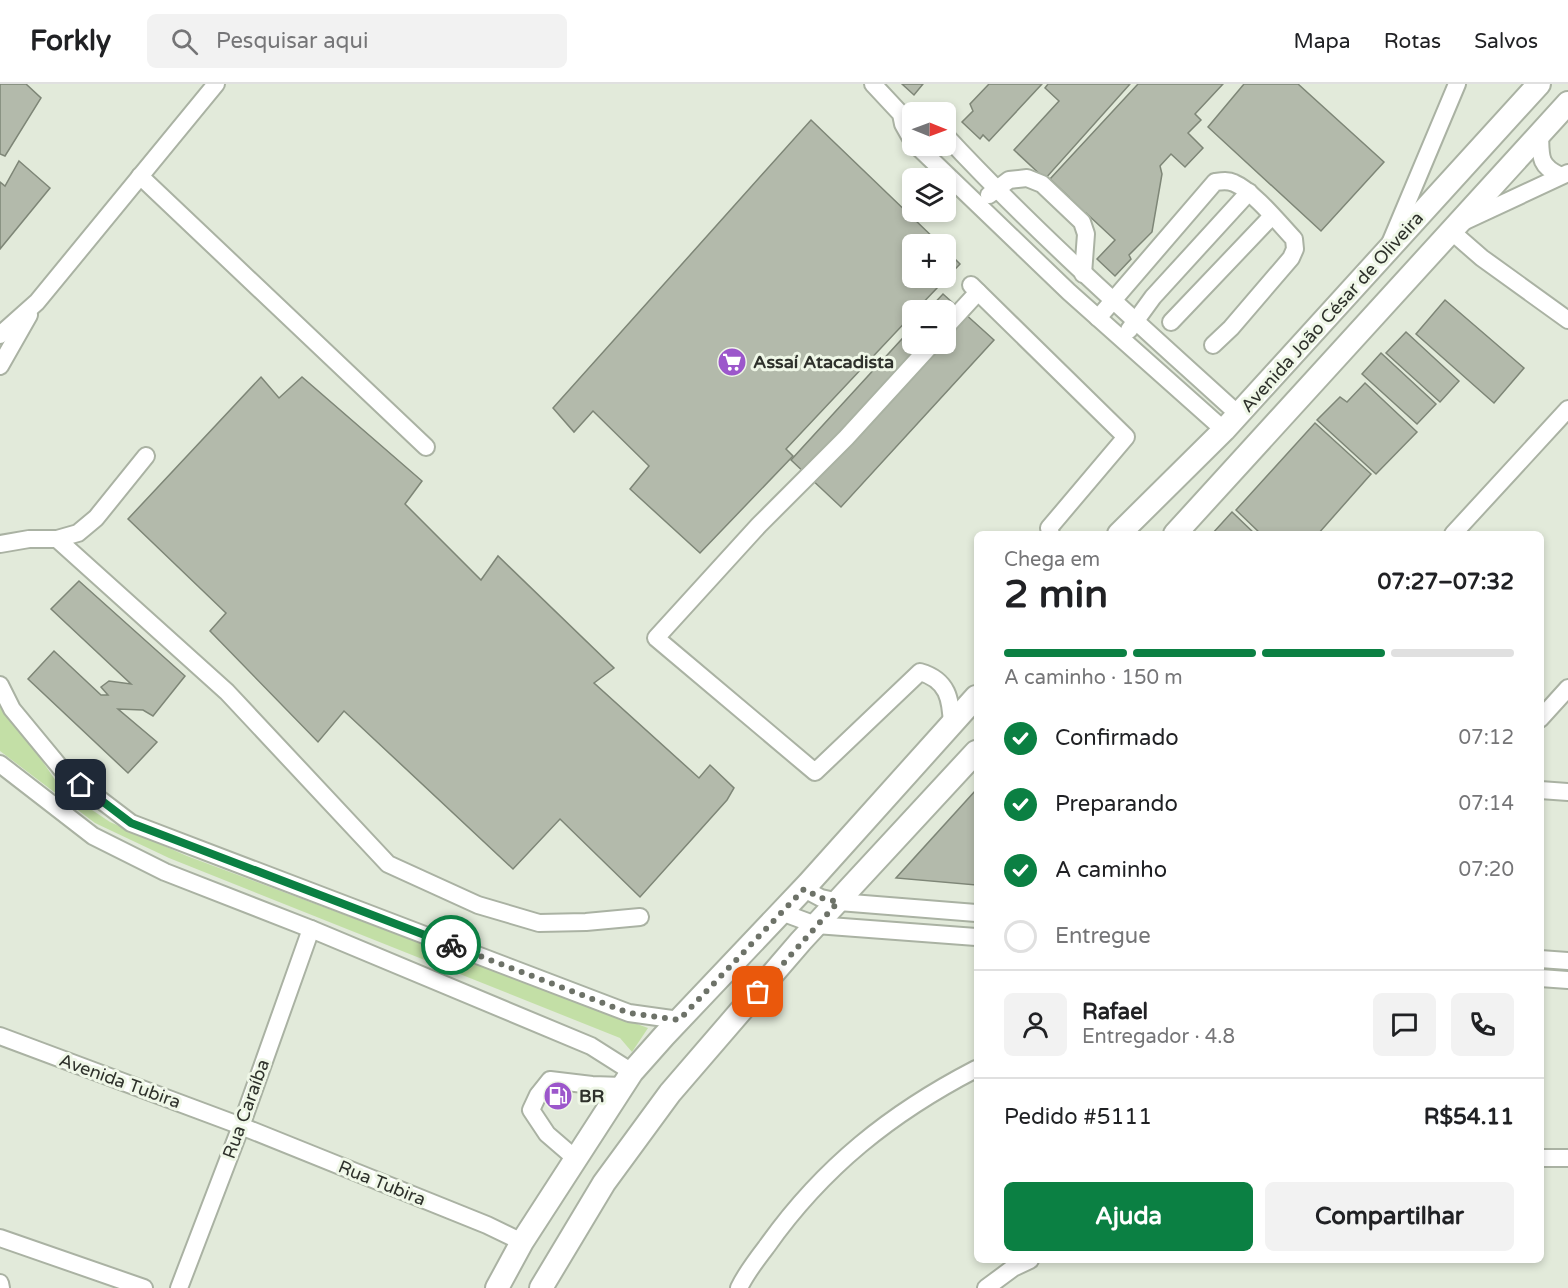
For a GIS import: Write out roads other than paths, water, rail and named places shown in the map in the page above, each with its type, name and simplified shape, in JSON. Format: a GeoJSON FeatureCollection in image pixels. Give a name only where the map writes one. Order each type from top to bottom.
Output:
{"type":"FeatureCollection","features":[{"type":"Feature","properties":{"kind":"main road","name":"Avenida João César de Oliveira"},"geometry":{"type":"LineString","coordinates":[[1122,531],[1231,422],[1539,84]]}},
{"type":"Feature","properties":{"kind":"main road","name":"Avenida João César de Oliveira"},"geometry":{"type":"LineString","coordinates":[[1178,531],[1568,103]]}},
{"type":"Feature","properties":{"kind":"main road"},"geometry":{"type":"LineString","coordinates":[[1386,252],[1402,259],[1407,268],[1406,281]]}},
{"type":"Feature","properties":{"kind":"main road"},"geometry":{"type":"LineString","coordinates":[[497,1288],[522,1242],[628,1079],[679,1020],[804,889],[974,699]]}},
{"type":"Feature","properties":{"kind":"main road"},"geometry":{"type":"LineString","coordinates":[[540,1288],[604,1183],[670,1093],[816,925],[974,754]]}},
{"type":"Feature","properties":{"kind":"street"},"geometry":{"type":"LineString","coordinates":[[0,335],[37,302],[216,84]]}},
{"type":"Feature","properties":{"kind":"street"},"geometry":{"type":"LineString","coordinates":[[873,84],[902,110]]}},
{"type":"Feature","properties":{"kind":"street"},"geometry":{"type":"LineString","coordinates":[[1386,252],[1457,84]]}},
{"type":"Feature","properties":{"kind":"street"},"geometry":{"type":"LineString","coordinates":[[1540,134],[1542,161],[1548,170],[1563,174]]}},
{"type":"Feature","properties":{"kind":"street"},"geometry":{"type":"LineString","coordinates":[[956,147],[995,189],[1083,274],[1136,321],[1231,422]]}},
{"type":"Feature","properties":{"kind":"street"},"geometry":{"type":"LineString","coordinates":[[926,156],[1122,339],[1231,422]]}},
{"type":"Feature","properties":{"kind":"street"},"geometry":{"type":"LineString","coordinates":[[1563,174],[1454,228],[1482,258],[1568,320]]}},
{"type":"Feature","properties":{"kind":"street"},"geometry":{"type":"LineString","coordinates":[[140,176],[426,447]]}},
{"type":"Feature","properties":{"kind":"street"},"geometry":{"type":"LineString","coordinates":[[981,205],[995,189],[1009,180],[1026,178],[1042,184],[1082,222],[1086,234],[1083,274]]}},
{"type":"Feature","properties":{"kind":"street"},"geometry":{"type":"LineString","coordinates":[[1098,318],[1215,182],[1234,183],[1248,192],[1294,239],[1295,249],[1291,258],[1213,345]]}},
{"type":"Feature","properties":{"kind":"street"},"geometry":{"type":"LineString","coordinates":[[1122,339],[1153,297],[1248,192]]}},
{"type":"Feature","properties":{"kind":"street"},"geometry":{"type":"LineString","coordinates":[[1171,322],[1272,216]]}},
{"type":"Feature","properties":{"kind":"street"},"geometry":{"type":"LineString","coordinates":[[956,313],[974,288],[1126,437],[1049,528],[1050,531]]}},
{"type":"Feature","properties":{"kind":"street"},"geometry":{"type":"LineString","coordinates":[[0,366],[37,302]]}},
{"type":"Feature","properties":{"kind":"street"},"geometry":{"type":"LineString","coordinates":[[923,354],[839,445],[759,525],[656,638],[815,772],[920,672],[933,676],[943,685],[951,704],[952,726]]}},
{"type":"Feature","properties":{"kind":"street"},"geometry":{"type":"LineString","coordinates":[[1456,531],[1568,409]]}},
{"type":"Feature","properties":{"kind":"street"},"geometry":{"type":"LineString","coordinates":[[0,544],[57,539],[78,533],[96,518],[146,456]]}},
{"type":"Feature","properties":{"kind":"street"},"geometry":{"type":"LineString","coordinates":[[57,539],[227,692],[387,864],[478,905],[539,923],[640,917]]}},
{"type":"Feature","properties":{"kind":"street"},"geometry":{"type":"LineString","coordinates":[[0,685],[12,709],[64,772],[131,823],[629,1013],[679,1020]]}},
{"type":"Feature","properties":{"kind":"street"},"geometry":{"type":"LineString","coordinates":[[1544,715],[1568,688]]}},
{"type":"Feature","properties":{"kind":"street"},"geometry":{"type":"LineString","coordinates":[[0,765],[93,836],[165,872],[311,929],[591,1046],[628,1079]]}},
{"type":"Feature","properties":{"kind":"street"},"geometry":{"type":"LineString","coordinates":[[1544,790],[1568,792]]}},
{"type":"Feature","properties":{"kind":"street"},"geometry":{"type":"LineString","coordinates":[[804,889],[821,898],[838,902],[974,913]]}},
{"type":"Feature","properties":{"kind":"street"},"geometry":{"type":"LineString","coordinates":[[781,912],[816,925],[974,937]]}},
{"type":"Feature","properties":{"kind":"street","name":"Rua Caraíba"},"geometry":{"type":"LineString","coordinates":[[179,1288],[241,1126],[311,929]]}},
{"type":"Feature","properties":{"kind":"street"},"geometry":{"type":"LineString","coordinates":[[1544,959],[1568,961]]}},
{"type":"Feature","properties":{"kind":"street"},"geometry":{"type":"LineString","coordinates":[[1544,978],[1568,980]]}},
{"type":"Feature","properties":{"kind":"street","name":"Avenida Tubira"},"geometry":{"type":"LineString","coordinates":[[0,1036],[241,1126]]}},
{"type":"Feature","properties":{"kind":"street"},"geometry":{"type":"LineString","coordinates":[[739,1288],[783,1223],[838,1162],[902,1112],[939,1088],[974,1070]]}},
{"type":"Feature","properties":{"kind":"street"},"geometry":{"type":"LineString","coordinates":[[576,1159],[548,1134],[531,1110],[538,1095],[550,1080],[592,1085],[628,1079]]}},
{"type":"Feature","properties":{"kind":"street","name":"Rua Tubira"},"geometry":{"type":"LineString","coordinates":[[241,1126],[487,1225],[522,1242]]}},
{"type":"Feature","properties":{"kind":"street"},"geometry":{"type":"LineString","coordinates":[[1544,1158],[1568,1158]]}},
{"type":"Feature","properties":{"kind":"street"},"geometry":{"type":"LineString","coordinates":[[0,1238],[144,1288]]}},
{"type":"Feature","properties":{"kind":"street"},"geometry":{"type":"LineString","coordinates":[[986,1288],[1024,1263]]}},
{"type":"Feature","properties":{"kind":"street"},"geometry":{"type":"LineString","coordinates":[[0,1283],[1,1288]]}},
{"type":"Feature","properties":{"kind":"place","name":"Assaí Atacadista"},"geometry":{"type":"Point","coordinates":[732,362]}},
{"type":"Feature","properties":{"kind":"place","name":"BR"},"geometry":{"type":"Point","coordinates":[558,1096]}}]}
